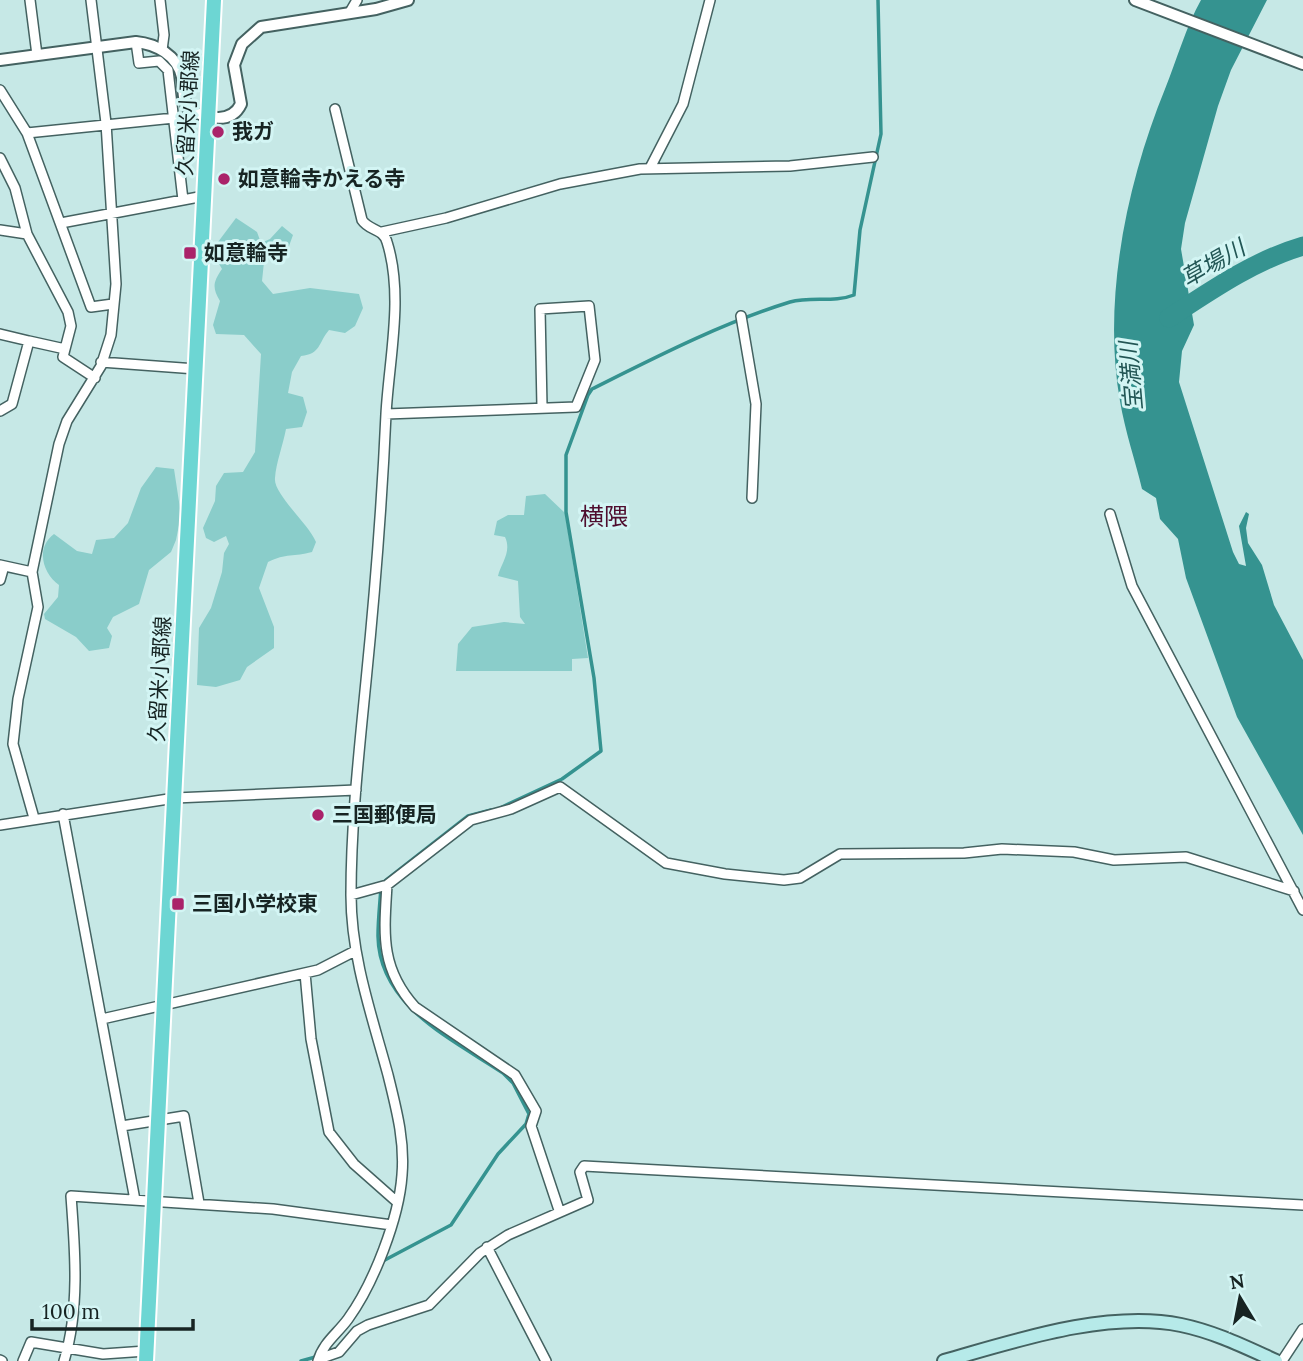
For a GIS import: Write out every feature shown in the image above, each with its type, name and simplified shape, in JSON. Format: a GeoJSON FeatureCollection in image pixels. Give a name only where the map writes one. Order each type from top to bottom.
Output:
{"type":"FeatureCollection","features":[{"type":"Feature","properties":{"kind":"main road","name":"久留米小郡線"},"geometry":{"type":"LineString","coordinates":[[146,1356],[214,0]]}},
{"type":"Feature","properties":{"kind":"main road"},"geometry":{"type":"LineString","coordinates":[[944,1361],[1063,1330],[1135,1321],[1179,1325],[1220,1336],[1276,1361]]}},
{"type":"Feature","properties":{"kind":"street"},"geometry":{"type":"LineString","coordinates":[[30,0],[37,55]]}},
{"type":"Feature","properties":{"kind":"street"},"geometry":{"type":"LineString","coordinates":[[34,818],[13,744],[18,699],[38,607],[32,572],[59,444],[68,421],[95,378],[111,335],[116,284],[106,123],[91,0]]}},
{"type":"Feature","properties":{"kind":"street"},"geometry":{"type":"LineString","coordinates":[[160,0],[164,35],[162,50]]}},
{"type":"Feature","properties":{"kind":"street"},"geometry":{"type":"LineString","coordinates":[[350,12],[357,0]]}},
{"type":"Feature","properties":{"kind":"street"},"geometry":{"type":"LineString","coordinates":[[0,60],[136,42],[149,43],[162,50],[180,70],[187,107],[209,117],[226,118],[242,104],[234,65],[242,44],[251,34],[275,23],[408,0]]}},
{"type":"Feature","properties":{"kind":"street"},"geometry":{"type":"LineString","coordinates":[[650,168],[683,104],[709,0]]}},
{"type":"Feature","properties":{"kind":"street"},"geometry":{"type":"LineString","coordinates":[[1137,1],[1302,64]]}},
{"type":"Feature","properties":{"kind":"street"},"geometry":{"type":"LineString","coordinates":[[136,42],[139,63],[159,61],[168,70],[183,201]]}},
{"type":"Feature","properties":{"kind":"street"},"geometry":{"type":"LineString","coordinates":[[0,90],[27,133],[91,307],[113,304]]}},
{"type":"Feature","properties":{"kind":"street"},"geometry":{"type":"LineString","coordinates":[[335,109],[362,220],[366,226],[382,232],[446,218],[561,184],[650,168],[762,167],[873,157]]}},
{"type":"Feature","properties":{"kind":"street"},"geometry":{"type":"LineString","coordinates":[[27,133],[174,118]]}},
{"type":"Feature","properties":{"kind":"street"},"geometry":{"type":"LineString","coordinates":[[0,158],[15,188],[27,234],[70,319],[63,357],[95,378]]}},
{"type":"Feature","properties":{"kind":"street"},"geometry":{"type":"LineString","coordinates":[[61,223],[204,196]]}},
{"type":"Feature","properties":{"kind":"street"},"geometry":{"type":"LineString","coordinates":[[0,230],[27,234]]}},
{"type":"Feature","properties":{"kind":"street"},"geometry":{"type":"LineString","coordinates":[[319,1360],[321,1347],[333,1337],[356,1306],[392,1225],[403,1156],[401,1125],[355,951],[351,895],[356,790],[386,414],[393,274],[382,232]]}},
{"type":"Feature","properties":{"kind":"street"},"geometry":{"type":"LineString","coordinates":[[386,414],[576,407],[595,360],[589,306],[540,309],[542,407]]}},
{"type":"Feature","properties":{"kind":"street"},"geometry":{"type":"LineString","coordinates":[[741,316],[756,404],[752,498]]}},
{"type":"Feature","properties":{"kind":"street"},"geometry":{"type":"LineString","coordinates":[[0,334],[65,349]]}},
{"type":"Feature","properties":{"kind":"street"},"geometry":{"type":"LineString","coordinates":[[0,411],[12,404],[29,341]]}},
{"type":"Feature","properties":{"kind":"street"},"geometry":{"type":"LineString","coordinates":[[101,362],[197,369]]}},
{"type":"Feature","properties":{"kind":"street"},"geometry":{"type":"LineString","coordinates":[[1110,514],[1132,586],[1303,910]]}},
{"type":"Feature","properties":{"kind":"street"},"geometry":{"type":"LineString","coordinates":[[0,580],[2,565],[32,572]]}},
{"type":"Feature","properties":{"kind":"street"},"geometry":{"type":"LineString","coordinates":[[0,742],[13,744]]}},
{"type":"Feature","properties":{"kind":"street"},"geometry":{"type":"LineString","coordinates":[[351,895],[387,885],[471,820],[511,810],[564,788],[666,863],[724,874],[784,880],[800,878],[840,854],[964,853],[1003,849],[1074,852],[1114,860],[1186,857],[1294,891]]}},
{"type":"Feature","properties":{"kind":"street"},"geometry":{"type":"LineString","coordinates":[[0,825],[175,798],[356,790]]}},
{"type":"Feature","properties":{"kind":"street"},"geometry":{"type":"LineString","coordinates":[[63,814],[135,1200]]}},
{"type":"Feature","properties":{"kind":"street"},"geometry":{"type":"LineString","coordinates":[[387,885],[383,943],[386,957],[401,988],[415,1007],[515,1075],[536,1111],[531,1126],[559,1210]]}},
{"type":"Feature","properties":{"kind":"street"},"geometry":{"type":"LineString","coordinates":[[102,1019],[305,973],[355,951]]}},
{"type":"Feature","properties":{"kind":"street"},"geometry":{"type":"LineString","coordinates":[[305,973],[311,1039],[329,1132],[369,1179],[397,1202]]}},
{"type":"Feature","properties":{"kind":"street"},"geometry":{"type":"LineString","coordinates":[[122,1126],[184,1116],[199,1203]]}},
{"type":"Feature","properties":{"kind":"street"},"geometry":{"type":"LineString","coordinates":[[319,1360],[339,1352],[357,1331],[368,1325],[429,1305],[487,1247],[559,1210],[588,1200],[580,1172],[584,1166],[1303,1205]]}},
{"type":"Feature","properties":{"kind":"street"},"geometry":{"type":"LineString","coordinates":[[64,1361],[71,1331],[74,1270],[71,1196],[199,1203],[392,1225]]}},
{"type":"Feature","properties":{"kind":"street"},"geometry":{"type":"LineString","coordinates":[[487,1247],[546,1361]]}},
{"type":"Feature","properties":{"kind":"street"},"geometry":{"type":"LineString","coordinates":[[1282,1361],[1303,1329]]}},
{"type":"Feature","properties":{"kind":"street"},"geometry":{"type":"LineString","coordinates":[[23,1361],[31,1342],[67,1350],[146,1356]]}},
{"type":"Feature","properties":{"kind":"shaded area"},"geometry":{"type":"Polygon","coordinates":[[[236,218],[257,232],[261,243],[270,239],[282,226],[293,235],[289,246],[264,262],[262,281],[273,294],[310,288],[359,294],[363,308],[355,326],[345,333],[329,330],[316,350],[301,356],[292,372],[288,393],[303,397],[307,412],[302,427],[286,429],[275,478],[279,492],[316,542],[312,552],[280,557],[268,562],[259,588],[274,627],[274,648],[247,667],[240,680],[216,687],[197,685],[199,628],[211,608],[222,572],[224,553],[229,544],[226,536],[214,542],[206,538],[203,528],[215,501],[216,486],[224,473],[243,472],[255,452],[261,354],[244,335],[216,334],[213,325],[220,301],[215,285],[222,269],[218,262],[223,254],[218,242],[236,218]]]}},
{"type":"Feature","properties":{"kind":"shaded area"},"geometry":{"type":"Polygon","coordinates":[[[156,467],[174,469],[181,515],[176,540],[171,552],[149,570],[139,604],[113,617],[107,628],[112,636],[109,648],[89,651],[76,637],[45,619],[44,614],[58,597],[59,585],[45,568],[45,546],[54,534],[77,551],[92,554],[96,540],[114,538],[128,523],[141,488],[156,467]]]}},
{"type":"Feature","properties":{"kind":"shaded area"},"geometry":{"type":"Polygon","coordinates":[[[545,494],[565,513],[588,658],[572,659],[572,671],[456,671],[458,644],[472,627],[504,622],[525,624],[520,617],[518,581],[498,576],[507,553],[507,542],[505,537],[494,535],[497,521],[508,515],[524,515],[526,496],[545,494]]]}},
{"type":"Feature","properties":{"kind":"water","name":"宝満川"},"geometry":{"type":"Polygon","coordinates":[[[1201,0],[1267,0],[1231,70],[1185,223],[1181,249],[1194,325],[1182,351],[1179,382],[1233,552],[1239,564],[1246,566],[1239,526],[1246,512],[1249,514],[1246,528],[1248,543],[1262,565],[1274,605],[1303,660],[1303,835],[1237,717],[1186,578],[1178,539],[1160,519],[1156,498],[1142,489],[1122,412],[1115,362],[1116,282],[1129,202],[1151,125],[1201,0]]]}},
{"type":"Feature","properties":{"kind":"waterway"},"geometry":{"type":"LineString","coordinates":[[502,807],[562,779],[601,751],[594,678],[566,512],[566,455],[592,389],[690,341],[765,310],[798,300],[839,299],[854,295],[860,230],[881,134],[878,0]]}},
{"type":"Feature","properties":{"kind":"waterway","name":"草場川"},"geometry":{"type":"LineString","coordinates":[[1169,318],[1250,268],[1303,246]]}},
{"type":"Feature","properties":{"kind":"waterway"},"geometry":{"type":"LineString","coordinates":[[385,881],[468,816],[491,810]]}},
{"type":"Feature","properties":{"kind":"waterway"},"geometry":{"type":"LineString","coordinates":[[381,887],[378,936],[382,961],[391,982],[422,1018],[503,1073],[513,1083],[529,1114],[526,1124],[498,1154],[451,1225],[383,1261]]}},
{"type":"Feature","properties":{"kind":"waterway"},"geometry":{"type":"LineString","coordinates":[[301,1361],[319,1356]]}},
{"type":"Feature","properties":{"kind":"place","name":"我ガ"},"geometry":{"type":"Point","coordinates":[218,132]}},
{"type":"Feature","properties":{"kind":"place","name":"如意輪寺かえる寺"},"geometry":{"type":"Point","coordinates":[224,179]}},
{"type":"Feature","properties":{"kind":"place","name":"如意輪寺"},"geometry":{"type":"Point","coordinates":[190,253]}},
{"type":"Feature","properties":{"kind":"place","name":"三国郵便局"},"geometry":{"type":"Point","coordinates":[318,815]}},
{"type":"Feature","properties":{"kind":"place","name":"三国小学校東"},"geometry":{"type":"Point","coordinates":[178,904]}},
{"type":"Feature","properties":{"kind":"district","name":"横隈"},"geometry":{"type":"Point","coordinates":[604,517]}}]}
